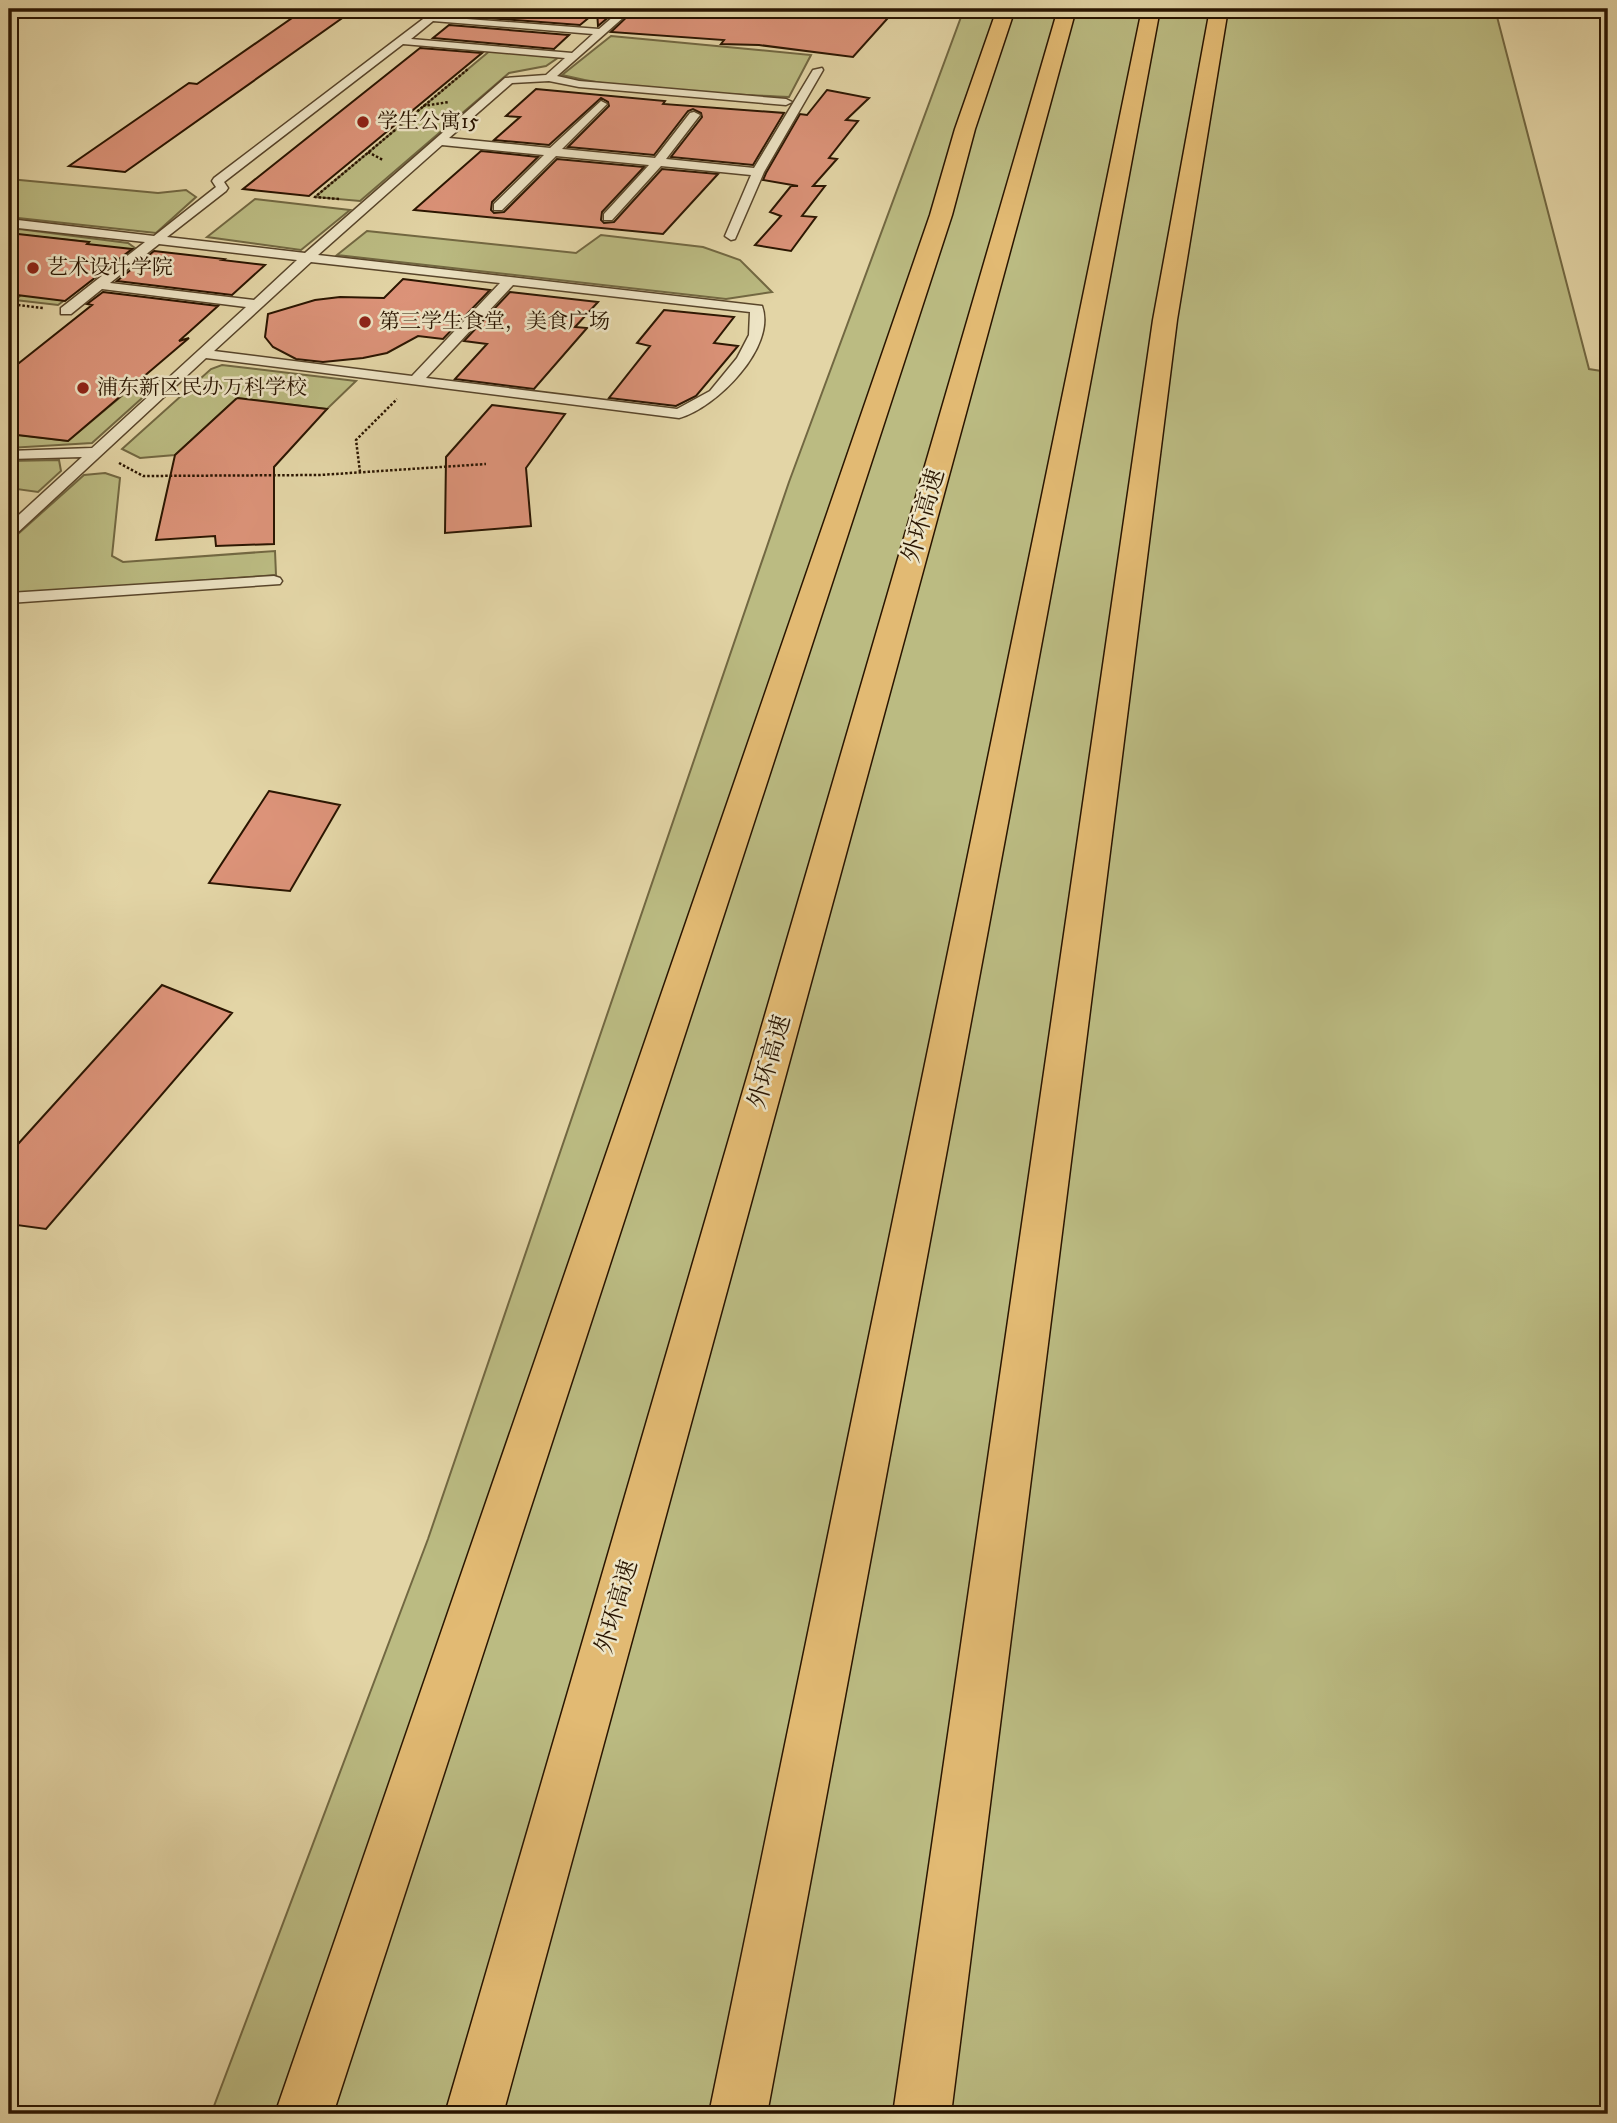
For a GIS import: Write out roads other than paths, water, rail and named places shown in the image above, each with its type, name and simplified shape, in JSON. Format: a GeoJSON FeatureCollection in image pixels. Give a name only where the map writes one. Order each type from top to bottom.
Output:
{"type":"FeatureCollection","features":[{"type":"Feature","properties":{"kind":"highway"},"geometry":{"type":"LineString","coordinates":[[304,2114],[927,255],[965,129],[1006,9]]}},
{"type":"Feature","properties":{"kind":"highway","name":"外环高速"},"geometry":{"type":"LineString","coordinates":[[474,2114],[1066,9]]}},
{"type":"Feature","properties":{"kind":"highway"},"geometry":{"type":"LineString","coordinates":[[738,2114],[1151,9]]}},
{"type":"Feature","properties":{"kind":"highway"},"geometry":{"type":"LineString","coordinates":[[922,2114],[1165,320],[1219,9]]}},
{"type":"Feature","properties":{"kind":"lane"},"geometry":{"type":"LineString","coordinates":[[387,9],[603,32]]}},
{"type":"Feature","properties":{"kind":"lane"},"geometry":{"type":"LineString","coordinates":[[588,31],[613,9]]}},
{"type":"Feature","properties":{"kind":"lane"},"geometry":{"type":"LineString","coordinates":[[549,78],[628,9]]}},
{"type":"Feature","properties":{"kind":"lane"},"geometry":{"type":"LineString","coordinates":[[66,311],[222,188],[218,181],[400,41],[428,13]]}},
{"type":"Feature","properties":{"kind":"lane"},"geometry":{"type":"LineString","coordinates":[[400,41],[575,56]]}},
{"type":"Feature","properties":{"kind":"lane"},"geometry":{"type":"LineString","coordinates":[[730,236],[758,172],[818,70]]}},
{"type":"Feature","properties":{"kind":"lane"},"geometry":{"type":"LineString","coordinates":[[9,532],[308,257],[509,80],[549,78],[579,84],[786,102]]}},
{"type":"Feature","properties":{"kind":"lane"},"geometry":{"type":"LineString","coordinates":[[498,207],[556,152],[601,104]]}},
{"type":"Feature","properties":{"kind":"lane"},"geometry":{"type":"LineString","coordinates":[[608,218],[658,162],[694,115]]}},
{"type":"Feature","properties":{"kind":"lane"},"geometry":{"type":"LineString","coordinates":[[440,141],[758,172]]}},
{"type":"Feature","properties":{"kind":"lane"},"geometry":{"type":"LineString","coordinates":[[9,223],[757,309],[756,335],[743,359],[715,394],[680,414],[203,354]]}},
{"type":"Feature","properties":{"kind":"lane"},"geometry":{"type":"LineString","coordinates":[[415,381],[509,281]]}},
{"type":"Feature","properties":{"kind":"lane"},"geometry":{"type":"LineString","coordinates":[[98,285],[257,304]]}},
{"type":"Feature","properties":{"kind":"lane"},"geometry":{"type":"LineString","coordinates":[[9,455],[96,452]]}},
{"type":"Feature","properties":{"kind":"lane"},"geometry":{"type":"LineString","coordinates":[[9,598],[274,581]]}},
{"type":"Feature","properties":{"kind":"place","name":"学生公寓15"},"geometry":{"type":"Point","coordinates":[363,122]}},
{"type":"Feature","properties":{"kind":"place","name":"艺术设计学院"},"geometry":{"type":"Point","coordinates":[33,268]}},
{"type":"Feature","properties":{"kind":"place","name":"第三学生食堂，美食广场"},"geometry":{"type":"Point","coordinates":[365,322]}},
{"type":"Feature","properties":{"kind":"place","name":"浦东新区民办万科学校"},"geometry":{"type":"Point","coordinates":[83,388]}}]}
